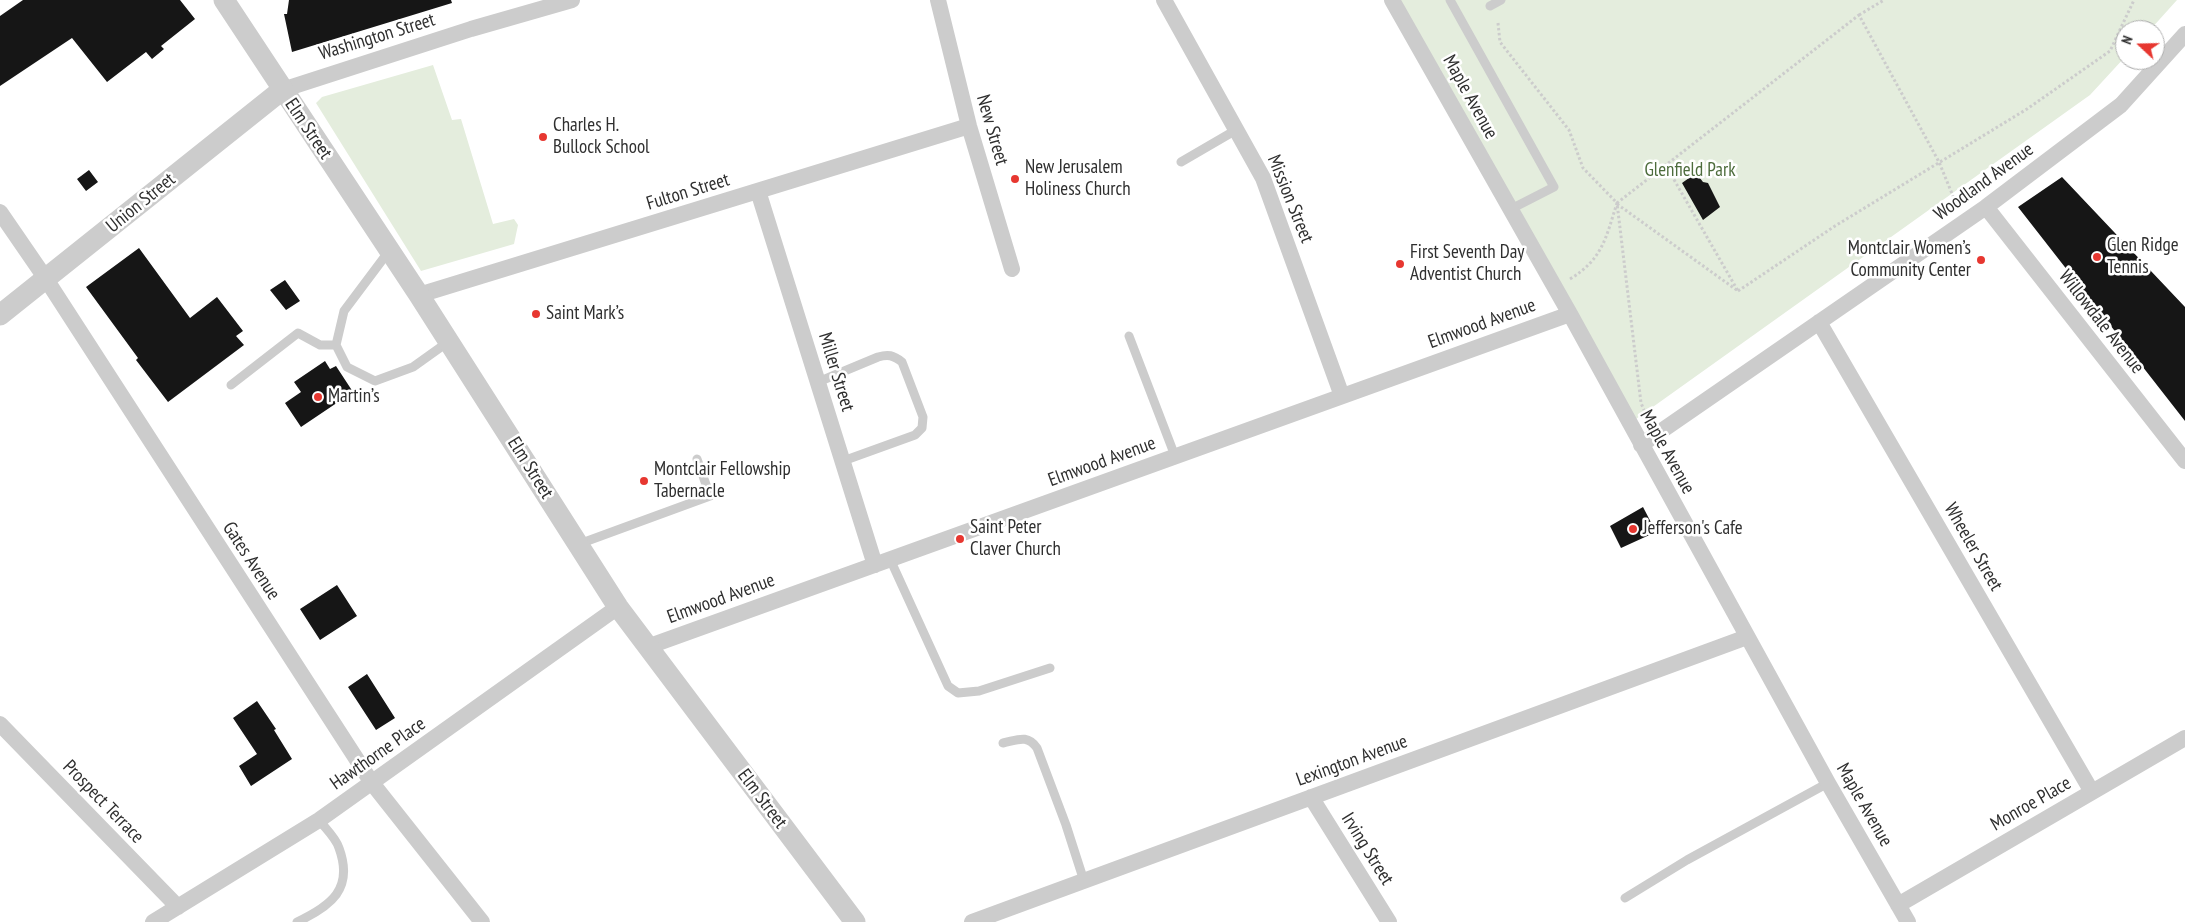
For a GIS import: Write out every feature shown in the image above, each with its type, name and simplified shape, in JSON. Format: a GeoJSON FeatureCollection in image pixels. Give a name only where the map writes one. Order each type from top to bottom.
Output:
{"type":"FeatureCollection","features":[{"type":"Feature","properties":{"kind":"street","name":"Elm Street"},"geometry":{"type":"LineString","coordinates":[[224,0],[419,295],[618,607],[855,922]]}},
{"type":"Feature","properties":{"kind":"street","name":"New Street"},"geometry":{"type":"LineString","coordinates":[[938,0],[969,126],[1012,269]]}},
{"type":"Feature","properties":{"kind":"street","name":"Mission Street"},"geometry":{"type":"LineString","coordinates":[[1164,0],[1263,178],[1342,396]]}},
{"type":"Feature","properties":{"kind":"street","name":"Washington Street"},"geometry":{"type":"LineString","coordinates":[[282,90],[453,34],[565,1]]}},
{"type":"Feature","properties":{"kind":"street","name":"Maple Avenue"},"geometry":{"type":"LineString","coordinates":[[1397,1],[1640,445],[1828,783],[1908,922]]}},
{"type":"Feature","properties":{"kind":"street","name":"Woodland Avenue"},"geometry":{"type":"LineString","coordinates":[[1640,445],[1986,206],[2120,105],[2185,34]]}},
{"type":"Feature","properties":{"kind":"street","name":"Union Street"},"geometry":{"type":"LineString","coordinates":[[0,315],[282,90]]}},
{"type":"Feature","properties":{"kind":"street","name":"Fulton Street"},"geometry":{"type":"LineString","coordinates":[[419,295],[969,126]]}},
{"type":"Feature","properties":{"kind":"street","name":"Miller Street"},"geometry":{"type":"LineString","coordinates":[[758,191],[843,461],[883,562]]}},
{"type":"Feature","properties":{"kind":"street","name":"Willowdale Avenue"},"geometry":{"type":"LineString","coordinates":[[1986,206],[2185,461]]}},
{"type":"Feature","properties":{"kind":"street","name":"Gates Avenue"},"geometry":{"type":"LineString","coordinates":[[0,212],[46,279],[372,783],[482,922]]}},
{"type":"Feature","properties":{"kind":"street","name":"Elmwood Avenue"},"geometry":{"type":"LineString","coordinates":[[647,647],[1570,314]]}},
{"type":"Feature","properties":{"kind":"street","name":"Wheeler Street"},"geometry":{"type":"LineString","coordinates":[[1819,322],[2092,792]]}},
{"type":"Feature","properties":{"kind":"street","name":"Hawthorne Place"},"geometry":{"type":"LineString","coordinates":[[153,922],[319,820],[618,607]]}},
{"type":"Feature","properties":{"kind":"street","name":"Lexington Avenue"},"geometry":{"type":"LineString","coordinates":[[972,922],[1747,637]]}},
{"type":"Feature","properties":{"kind":"street","name":"Prospect Terrace"},"geometry":{"type":"LineString","coordinates":[[0,724],[178,907]]}},
{"type":"Feature","properties":{"kind":"street","name":"Monroe Place"},"geometry":{"type":"LineString","coordinates":[[1898,905],[2185,738]]}},
{"type":"Feature","properties":{"kind":"street","name":"Irving Street"},"geometry":{"type":"LineString","coordinates":[[1311,797],[1389,922]]}},
{"type":"Feature","properties":{"kind":"lane"},"geometry":{"type":"LineString","coordinates":[[1450,0],[1554,187],[1510,209]]}},
{"type":"Feature","properties":{"kind":"lane"},"geometry":{"type":"LineString","coordinates":[[1489,2],[1501,0]]}},
{"type":"Feature","properties":{"kind":"lane"},"geometry":{"type":"LineString","coordinates":[[1181,162],[1236,130]]}},
{"type":"Feature","properties":{"kind":"lane"},"geometry":{"type":"LineString","coordinates":[[389,251],[344,311],[336,345],[347,366],[375,381],[413,368],[449,342]]}},
{"type":"Feature","properties":{"kind":"lane"},"geometry":{"type":"LineString","coordinates":[[230,385],[298,333],[320,345],[336,345]]}},
{"type":"Feature","properties":{"kind":"lane"},"geometry":{"type":"LineString","coordinates":[[1130,336],[1175,456]]}},
{"type":"Feature","properties":{"kind":"lane"},"geometry":{"type":"LineString","coordinates":[[818,382],[878,357],[887,354],[894,356],[902,362],[923,417],[922,428],[915,436],[843,461]]}},
{"type":"Feature","properties":{"kind":"lane"},"geometry":{"type":"LineString","coordinates":[[578,544],[710,496],[698,459]]}},
{"type":"Feature","properties":{"kind":"lane"},"geometry":{"type":"LineString","coordinates":[[883,562],[948,686],[958,693],[979,692],[1050,668]]}},
{"type":"Feature","properties":{"kind":"lane"},"geometry":{"type":"LineString","coordinates":[[1003,743],[1024,738],[1032,740],[1037,748],[1066,825],[1084,881]]}},
{"type":"Feature","properties":{"kind":"lane"},"geometry":{"type":"LineString","coordinates":[[1626,898],[1687,860],[1828,783]]}},
{"type":"Feature","properties":{"kind":"lane"},"geometry":{"type":"LineString","coordinates":[[297,922],[314,914],[335,899],[345,875],[339,847],[319,820]]}},
{"type":"Feature","properties":{"kind":"path"},"geometry":{"type":"LineString","coordinates":[[1570,279],[1581,272],[1602,248],[1616,203],[1859,15],[1884,0]]}},
{"type":"Feature","properties":{"kind":"path"},"geometry":{"type":"LineString","coordinates":[[1738,291],[1835,226],[2027,109],[2110,51],[2134,0]]}},
{"type":"Feature","properties":{"kind":"path"},"geometry":{"type":"LineString","coordinates":[[1859,15],[1939,162],[1953,196]]}},
{"type":"Feature","properties":{"kind":"path"},"geometry":{"type":"LineString","coordinates":[[1498,23],[1500,42],[1569,130],[1583,168],[1616,203],[1738,291]]}},
{"type":"Feature","properties":{"kind":"path"},"geometry":{"type":"LineString","coordinates":[[1665,164],[1738,291]]}},
{"type":"Feature","properties":{"kind":"path"},"geometry":{"type":"LineString","coordinates":[[1616,203],[1641,403],[1644,410]]}},
{"type":"Feature","properties":{"kind":"green space","name":"Glenfield Park"},"geometry":{"type":"Polygon","coordinates":[[[1399,0],[2177,0],[2159,20],[2115,20],[2115,68],[2090,95],[1636,419],[1399,0]]]}},
{"type":"Feature","properties":{"kind":"green space"},"geometry":{"type":"Polygon","coordinates":[[[433,65],[452,120],[461,119],[493,224],[514,219],[518,225],[514,244],[421,271],[316,103],[322,97],[433,65]]]}},
{"type":"Feature","properties":{"kind":"building"},"geometry":{"type":"Polygon","coordinates":[[[23,0],[180,0],[195,19],[161,46],[164,49],[152,59],[146,52],[107,82],[72,38],[0,86],[0,16],[23,0]]]}},
{"type":"Feature","properties":{"kind":"building"},"geometry":{"type":"Polygon","coordinates":[[[289,0],[451,0],[452,3],[292,52],[284,14],[287,14],[289,0]]]}},
{"type":"Feature","properties":{"kind":"building"},"geometry":{"type":"Polygon","coordinates":[[[89,170],[98,182],[86,191],[77,179],[89,170]]]}},
{"type":"Feature","properties":{"kind":"building"},"geometry":{"type":"Polygon","coordinates":[[[1696,173],[1703,182],[1708,183],[1720,207],[1703,220],[1682,183],[1696,173]]]}},
{"type":"Feature","properties":{"kind":"building","name":"Glen Ridge Tennis"},"geometry":{"type":"Polygon","coordinates":[[[2062,177],[2185,307],[2185,421],[2018,207],[2062,177]]]}},
{"type":"Feature","properties":{"kind":"building"},"geometry":{"type":"Polygon","coordinates":[[[139,248],[190,318],[217,297],[243,331],[236,336],[244,345],[168,402],[136,360],[138,358],[86,287],[139,248]]]}},
{"type":"Feature","properties":{"kind":"building"},"geometry":{"type":"Polygon","coordinates":[[[285,280],[300,301],[286,310],[270,290],[285,280]]]}},
{"type":"Feature","properties":{"kind":"building"},"geometry":{"type":"Polygon","coordinates":[[[325,361],[330,369],[336,366],[353,392],[301,427],[285,403],[301,392],[294,382],[325,361]]]}},
{"type":"Feature","properties":{"kind":"building","name":"Jefferson's Cafe"},"geometry":{"type":"Polygon","coordinates":[[[1643,507],[1656,532],[1621,548],[1610,526],[1643,507]]]}},
{"type":"Feature","properties":{"kind":"building"},"geometry":{"type":"Polygon","coordinates":[[[337,585],[357,616],[320,640],[300,609],[337,585]]]}},
{"type":"Feature","properties":{"kind":"building"},"geometry":{"type":"Polygon","coordinates":[[[367,674],[395,718],[376,730],[348,687],[367,674]]]}},
{"type":"Feature","properties":{"kind":"building"},"geometry":{"type":"Polygon","coordinates":[[[257,701],[276,729],[274,730],[292,759],[251,786],[239,766],[257,754],[233,718],[257,701]]]}},
{"type":"Feature","properties":{"kind":"place","name":"Charles H. Bullock School"},"geometry":{"type":"Point","coordinates":[543,137]}},
{"type":"Feature","properties":{"kind":"place","name":"New Jerusalem Holiness Church"},"geometry":{"type":"Point","coordinates":[1015,179]}},
{"type":"Feature","properties":{"kind":"place","name":"Glen Ridge Tennis"},"geometry":{"type":"Point","coordinates":[2097,257]}},
{"type":"Feature","properties":{"kind":"place","name":"Montclair Women’s Community Center"},"geometry":{"type":"Point","coordinates":[1981,260]}},
{"type":"Feature","properties":{"kind":"place","name":"First Seventh Day Adventist Church"},"geometry":{"type":"Point","coordinates":[1400,264]}},
{"type":"Feature","properties":{"kind":"place","name":"Saint Mark’s"},"geometry":{"type":"Point","coordinates":[536,314]}},
{"type":"Feature","properties":{"kind":"place","name":"Martin’s"},"geometry":{"type":"Point","coordinates":[318,397]}},
{"type":"Feature","properties":{"kind":"place","name":"Montclair Fellowship Tabernacle"},"geometry":{"type":"Point","coordinates":[644,481]}},
{"type":"Feature","properties":{"kind":"place","name":"Jefferson's Cafe"},"geometry":{"type":"Point","coordinates":[1633,529]}},
{"type":"Feature","properties":{"kind":"place","name":"Saint Peter Claver Church"},"geometry":{"type":"Point","coordinates":[960,539]}}]}
